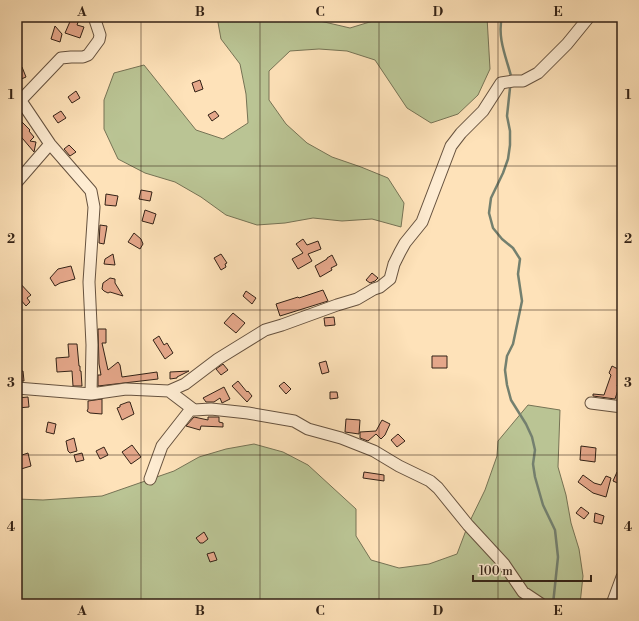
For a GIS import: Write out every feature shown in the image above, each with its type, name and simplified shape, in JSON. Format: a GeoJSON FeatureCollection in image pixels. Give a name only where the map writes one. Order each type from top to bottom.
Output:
{"type":"FeatureCollection","features":[{"type":"Feature","properties":{"kind":"street"},"geometry":{"type":"LineString","coordinates":[[91,394],[92,344],[89,282],[94,207],[92,196],[87,186],[50,144],[18,98],[61,58],[83,58],[88,55],[99,40],[100,36],[94,17]]}},
{"type":"Feature","properties":{"kind":"street"},"geometry":{"type":"LineString","coordinates":[[17,388],[91,394],[126,389],[169,391],[185,384],[218,359],[265,330],[357,299],[380,287],[390,279],[394,264],[405,243],[422,222],[451,146],[461,133],[483,111],[501,84],[513,81],[523,82],[538,73],[567,44],[589,17]]}},
{"type":"Feature","properties":{"kind":"street"},"geometry":{"type":"LineString","coordinates":[[17,182],[50,144]]}},
{"type":"Feature","properties":{"kind":"street"},"geometry":{"type":"LineString","coordinates":[[169,391],[191,409],[211,409],[248,413],[294,421],[308,429],[341,438],[374,451],[399,466],[430,481],[438,488],[468,525],[504,564],[523,592],[541,604]]}},
{"type":"Feature","properties":{"kind":"street"},"geometry":{"type":"LineString","coordinates":[[591,403],[622,407]]}},
{"type":"Feature","properties":{"kind":"street"},"geometry":{"type":"LineString","coordinates":[[150,479],[162,446],[191,409]]}},
{"type":"Feature","properties":{"kind":"street"},"geometry":{"type":"LineString","coordinates":[[612,604],[622,577]]}},
{"type":"Feature","properties":{"kind":"green space"},"geometry":{"type":"Polygon","coordinates":[[[217,17],[318,17],[320,21],[350,28],[386,17],[487,17],[490,69],[478,95],[458,114],[431,123],[407,108],[375,60],[347,51],[319,49],[290,51],[269,71],[269,100],[286,124],[307,143],[332,157],[388,178],[404,203],[401,227],[372,219],[342,221],[313,218],[285,223],[257,225],[226,215],[201,197],[175,182],[145,173],[118,159],[104,129],[104,100],[114,73],[144,65],[196,130],[223,139],[248,123],[246,94],[240,64],[221,39],[217,17]]]}},
{"type":"Feature","properties":{"kind":"green space"},"geometry":{"type":"Polygon","coordinates":[[[528,405],[560,410],[558,467],[566,495],[571,523],[579,549],[583,576],[580,604],[366,604],[358,602],[356,604],[17,604],[17,499],[43,500],[102,496],[174,471],[199,457],[226,449],[254,444],[283,452],[308,465],[356,509],[356,536],[371,560],[399,568],[429,564],[457,554],[468,525],[485,490],[497,456],[498,441],[528,405]]]}},
{"type":"Feature","properties":{"kind":"building"},"geometry":{"type":"Polygon","coordinates":[[[72,17],[80,17],[77,25],[84,27],[80,38],[65,33],[72,17]]]}},
{"type":"Feature","properties":{"kind":"building"},"geometry":{"type":"Polygon","coordinates":[[[55,26],[62,34],[60,42],[51,39],[55,26]]]}},
{"type":"Feature","properties":{"kind":"building"},"geometry":{"type":"Polygon","coordinates":[[[22,67],[26,77],[19,80],[17,69],[22,67]]]}},
{"type":"Feature","properties":{"kind":"building"},"geometry":{"type":"Polygon","coordinates":[[[200,80],[203,89],[195,92],[192,83],[200,80]]]}},
{"type":"Feature","properties":{"kind":"building"},"geometry":{"type":"Polygon","coordinates":[[[76,91],[80,98],[72,103],[68,97],[76,91]]]}},
{"type":"Feature","properties":{"kind":"building"},"geometry":{"type":"Polygon","coordinates":[[[61,111],[66,118],[58,123],[53,116],[61,111]]]}},
{"type":"Feature","properties":{"kind":"building"},"geometry":{"type":"Polygon","coordinates":[[[215,111],[219,116],[212,121],[208,115],[215,111]]]}},
{"type":"Feature","properties":{"kind":"building"},"geometry":{"type":"Polygon","coordinates":[[[17,117],[30,130],[29,131],[34,137],[30,141],[36,142],[34,152],[17,132],[17,117]]]}},
{"type":"Feature","properties":{"kind":"building"},"geometry":{"type":"Polygon","coordinates":[[[69,145],[76,152],[70,156],[64,149],[69,145]]]}},
{"type":"Feature","properties":{"kind":"building"},"geometry":{"type":"Polygon","coordinates":[[[141,190],[152,192],[150,201],[139,199],[141,190]]]}},
{"type":"Feature","properties":{"kind":"building"},"geometry":{"type":"Polygon","coordinates":[[[106,194],[118,196],[116,206],[105,205],[106,194]]]}},
{"type":"Feature","properties":{"kind":"building"},"geometry":{"type":"Polygon","coordinates":[[[145,210],[156,214],[153,224],[142,221],[145,210]]]}},
{"type":"Feature","properties":{"kind":"building"},"geometry":{"type":"Polygon","coordinates":[[[100,225],[107,226],[104,244],[99,243],[100,225]]]}},
{"type":"Feature","properties":{"kind":"building"},"geometry":{"type":"Polygon","coordinates":[[[134,233],[141,239],[143,244],[140,249],[128,242],[134,233]]]}},
{"type":"Feature","properties":{"kind":"building"},"geometry":{"type":"Polygon","coordinates":[[[303,239],[307,245],[318,241],[321,249],[308,254],[312,261],[298,269],[292,259],[303,253],[296,244],[303,239]]]}},
{"type":"Feature","properties":{"kind":"building"},"geometry":{"type":"Polygon","coordinates":[[[113,254],[115,265],[104,264],[105,259],[113,254]]]}},
{"type":"Feature","properties":{"kind":"building"},"geometry":{"type":"Polygon","coordinates":[[[221,254],[227,263],[225,264],[226,267],[221,270],[214,258],[221,254]]]}},
{"type":"Feature","properties":{"kind":"building"},"geometry":{"type":"Polygon","coordinates":[[[332,255],[337,265],[331,268],[332,270],[320,277],[315,266],[332,255]]]}},
{"type":"Feature","properties":{"kind":"building"},"geometry":{"type":"Polygon","coordinates":[[[71,266],[75,279],[55,286],[50,278],[58,269],[71,266]]]}},
{"type":"Feature","properties":{"kind":"building"},"geometry":{"type":"Polygon","coordinates":[[[372,273],[378,278],[370,283],[366,280],[372,273]]]}},
{"type":"Feature","properties":{"kind":"building"},"geometry":{"type":"Polygon","coordinates":[[[110,278],[115,279],[115,283],[123,296],[110,292],[108,293],[102,289],[103,283],[110,278]]]}},
{"type":"Feature","properties":{"kind":"building"},"geometry":{"type":"Polygon","coordinates":[[[17,280],[31,295],[27,298],[30,302],[26,306],[20,299],[17,301],[17,280]]]}},
{"type":"Feature","properties":{"kind":"building"},"geometry":{"type":"Polygon","coordinates":[[[323,290],[328,301],[280,316],[276,304],[323,290]]]}},
{"type":"Feature","properties":{"kind":"building"},"geometry":{"type":"Polygon","coordinates":[[[246,291],[256,298],[252,304],[243,296],[246,291]]]}},
{"type":"Feature","properties":{"kind":"building"},"geometry":{"type":"Polygon","coordinates":[[[233,313],[245,323],[236,333],[224,323],[233,313]]]}},
{"type":"Feature","properties":{"kind":"building"},"geometry":{"type":"Polygon","coordinates":[[[334,317],[335,325],[325,326],[324,318],[334,317]]]}},
{"type":"Feature","properties":{"kind":"building"},"geometry":{"type":"Polygon","coordinates":[[[98,329],[106,329],[106,343],[102,343],[108,370],[118,362],[122,377],[157,372],[158,379],[98,386],[98,375],[101,375],[99,364],[98,329]]]}},
{"type":"Feature","properties":{"kind":"building"},"geometry":{"type":"Polygon","coordinates":[[[159,336],[164,345],[167,343],[173,353],[165,359],[153,340],[159,336]]]}},
{"type":"Feature","properties":{"kind":"building"},"geometry":{"type":"Polygon","coordinates":[[[68,344],[77,344],[82,386],[73,386],[72,371],[57,372],[56,358],[69,357],[68,344]]]}},
{"type":"Feature","properties":{"kind":"building"},"geometry":{"type":"Polygon","coordinates":[[[432,356],[447,356],[447,368],[432,368],[432,356]]]}},
{"type":"Feature","properties":{"kind":"building"},"geometry":{"type":"Polygon","coordinates":[[[326,361],[329,372],[322,374],[319,363],[326,361]]]}},
{"type":"Feature","properties":{"kind":"building"},"geometry":{"type":"Polygon","coordinates":[[[223,364],[228,370],[221,375],[216,369],[223,364]]]}},
{"type":"Feature","properties":{"kind":"building"},"geometry":{"type":"Polygon","coordinates":[[[612,366],[622,371],[617,386],[619,387],[615,399],[593,396],[593,394],[604,395],[611,375],[609,373],[612,366]]]}},
{"type":"Feature","properties":{"kind":"building"},"geometry":{"type":"Polygon","coordinates":[[[17,371],[23,371],[24,381],[17,381],[17,371]]]}},
{"type":"Feature","properties":{"kind":"building"},"geometry":{"type":"Polygon","coordinates":[[[189,371],[177,378],[170,379],[170,372],[189,371]]]}},
{"type":"Feature","properties":{"kind":"building"},"geometry":{"type":"Polygon","coordinates":[[[238,381],[252,396],[247,402],[232,386],[238,381]]]}},
{"type":"Feature","properties":{"kind":"building"},"geometry":{"type":"Polygon","coordinates":[[[284,382],[291,389],[286,394],[279,386],[284,382]]]}},
{"type":"Feature","properties":{"kind":"building"},"geometry":{"type":"Polygon","coordinates":[[[224,387],[230,399],[222,403],[220,398],[214,402],[206,402],[203,398],[224,387]]]}},
{"type":"Feature","properties":{"kind":"building"},"geometry":{"type":"Polygon","coordinates":[[[330,392],[337,392],[338,398],[330,399],[330,392]]]}},
{"type":"Feature","properties":{"kind":"building"},"geometry":{"type":"Polygon","coordinates":[[[28,397],[29,407],[17,408],[17,398],[28,397]]]}},
{"type":"Feature","properties":{"kind":"building"},"geometry":{"type":"Polygon","coordinates":[[[102,399],[102,414],[90,413],[87,411],[88,401],[102,399]]]}},
{"type":"Feature","properties":{"kind":"building"},"geometry":{"type":"Polygon","coordinates":[[[130,402],[134,414],[122,420],[117,408],[130,402]]]}},
{"type":"Feature","properties":{"kind":"building"},"geometry":{"type":"Polygon","coordinates":[[[194,417],[208,420],[208,417],[219,417],[219,422],[223,423],[223,427],[201,426],[200,430],[186,426],[194,417]]]}},
{"type":"Feature","properties":{"kind":"building"},"geometry":{"type":"Polygon","coordinates":[[[346,419],[360,420],[359,434],[345,432],[346,419]]]}},
{"type":"Feature","properties":{"kind":"building"},"geometry":{"type":"Polygon","coordinates":[[[382,420],[390,424],[385,435],[381,439],[376,434],[368,441],[360,438],[360,432],[376,431],[382,420]]]}},
{"type":"Feature","properties":{"kind":"building"},"geometry":{"type":"Polygon","coordinates":[[[48,422],[56,424],[54,434],[46,432],[48,422]]]}},
{"type":"Feature","properties":{"kind":"building"},"geometry":{"type":"Polygon","coordinates":[[[398,434],[405,441],[397,447],[391,440],[398,434]]]}},
{"type":"Feature","properties":{"kind":"building"},"geometry":{"type":"Polygon","coordinates":[[[74,438],[77,451],[70,453],[68,451],[66,441],[74,438]]]}},
{"type":"Feature","properties":{"kind":"building"},"geometry":{"type":"Polygon","coordinates":[[[132,445],[141,457],[131,464],[122,452],[132,445]]]}},
{"type":"Feature","properties":{"kind":"building"},"geometry":{"type":"Polygon","coordinates":[[[581,446],[596,448],[595,462],[580,460],[581,446]]]}},
{"type":"Feature","properties":{"kind":"building"},"geometry":{"type":"Polygon","coordinates":[[[104,447],[108,455],[100,459],[96,451],[104,447]]]}},
{"type":"Feature","properties":{"kind":"building"},"geometry":{"type":"Polygon","coordinates":[[[28,453],[31,466],[21,469],[18,461],[21,460],[19,456],[28,453]]]}},
{"type":"Feature","properties":{"kind":"building"},"geometry":{"type":"Polygon","coordinates":[[[82,453],[84,460],[76,462],[74,455],[82,453]]]}},
{"type":"Feature","properties":{"kind":"building"},"geometry":{"type":"Polygon","coordinates":[[[364,472],[384,475],[384,481],[363,478],[364,472]]]}},
{"type":"Feature","properties":{"kind":"building"},"geometry":{"type":"Polygon","coordinates":[[[617,472],[622,475],[622,485],[613,481],[617,472]]]}},
{"type":"Feature","properties":{"kind":"building"},"geometry":{"type":"Polygon","coordinates":[[[583,475],[594,483],[601,485],[606,476],[611,478],[606,497],[593,493],[578,482],[583,475]]]}},
{"type":"Feature","properties":{"kind":"building"},"geometry":{"type":"Polygon","coordinates":[[[581,507],[589,513],[584,519],[576,513],[581,507]]]}},
{"type":"Feature","properties":{"kind":"building"},"geometry":{"type":"Polygon","coordinates":[[[595,513],[604,516],[602,524],[594,522],[595,513]]]}},
{"type":"Feature","properties":{"kind":"building"},"geometry":{"type":"Polygon","coordinates":[[[204,532],[208,539],[203,543],[200,543],[196,538],[204,532]]]}},
{"type":"Feature","properties":{"kind":"building"},"geometry":{"type":"Polygon","coordinates":[[[214,552],[217,560],[210,562],[207,554],[214,552]]]}},
{"type":"Feature","properties":{"kind":"waterway"},"geometry":{"type":"LineString","coordinates":[[502,17],[501,39],[511,76]]}},
{"type":"Feature","properties":{"kind":"waterway"},"geometry":{"type":"LineString","coordinates":[[510,88],[507,116],[510,131],[508,159],[491,198],[489,213],[493,228],[502,239],[513,248],[520,259],[518,274],[522,301],[513,344],[507,356],[505,370],[511,400],[532,437],[535,450],[533,464],[535,477],[543,505],[555,530],[558,557],[553,604]]}}]}
